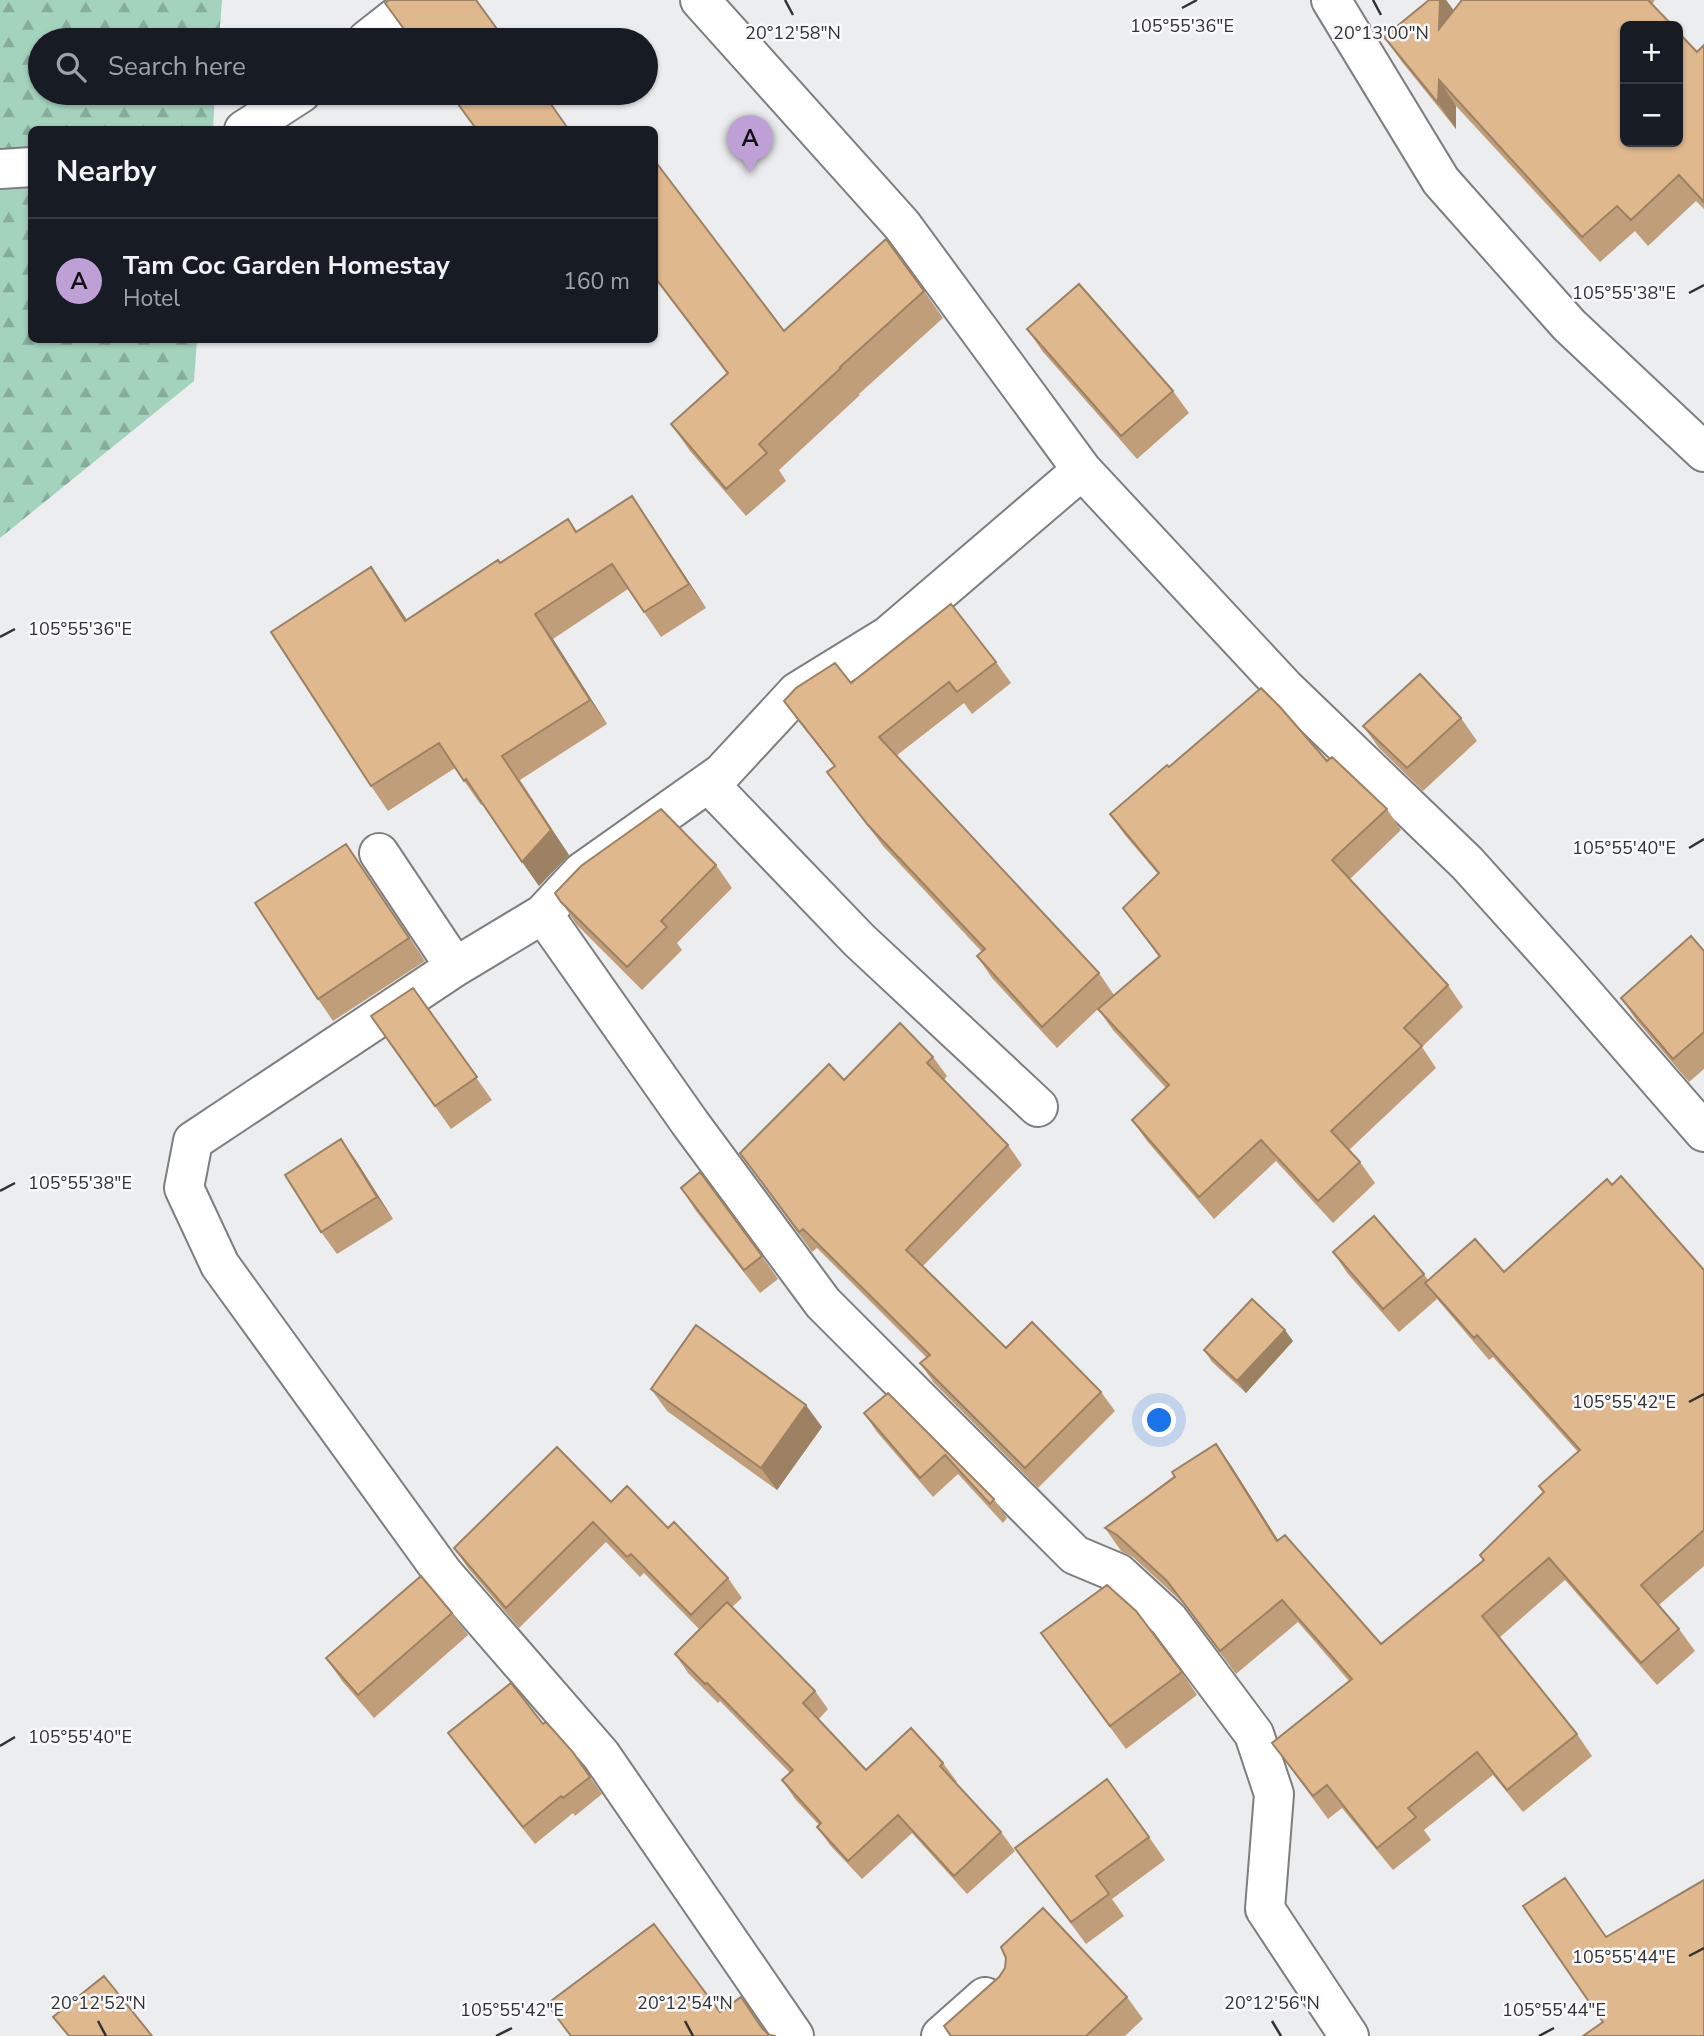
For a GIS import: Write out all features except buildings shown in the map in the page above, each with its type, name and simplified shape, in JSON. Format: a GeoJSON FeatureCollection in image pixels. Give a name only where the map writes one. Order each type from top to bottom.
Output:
{"type":"FeatureCollection","features":[{"type":"Feature","properties":{"kind":"street"},"geometry":{"type":"LineString","coordinates":[[383,28],[418,0]]}},
{"type":"Feature","properties":{"kind":"street"},"geometry":{"type":"LineString","coordinates":[[700,0],[902,225],[1082,470],[1286,689],[1467,863],[1704,1132]]}},
{"type":"Feature","properties":{"kind":"street"},"geometry":{"type":"LineString","coordinates":[[1331,0],[1441,181],[1569,325],[1704,452]]}},
{"type":"Feature","properties":{"kind":"street"},"geometry":{"type":"LineString","coordinates":[[250,126],[283,105]]}},
{"type":"Feature","properties":{"kind":"street"},"geometry":{"type":"LineString","coordinates":[[0,169],[28,167]]}},
{"type":"Feature","properties":{"kind":"street"},"geometry":{"type":"LineString","coordinates":[[794,2036],[601,1755],[443,1573],[220,1265],[184,1188],[193,1141],[455,967],[543,914],[582,873],[722,773],[797,692],[888,636],[1082,470]]}},
{"type":"Feature","properties":{"kind":"street"},"geometry":{"type":"LineString","coordinates":[[709,784],[859,940],[1038,1107]]}},
{"type":"Feature","properties":{"kind":"street"},"geometry":{"type":"LineString","coordinates":[[379,853],[455,967]]}},
{"type":"Feature","properties":{"kind":"street"},"geometry":{"type":"LineString","coordinates":[[543,914],[690,1123],[823,1303],[1075,1555],[1118,1573],[1168,1619],[1254,1734],[1274,1794],[1265,1909],[1349,2036]]}},
{"type":"Feature","properties":{"kind":"street"},"geometry":{"type":"LineString","coordinates":[[941,2036],[1000,1984]]}},
{"type":"Feature","properties":{"kind":"green space"},"geometry":{"type":"Polygon","coordinates":[[[0,0],[222,0],[220,28],[28,28],[28,105],[214,105],[213,126],[28,126],[28,343],[197,343],[194,381],[0,538],[0,0]]]}},
{"type":"Feature","properties":{"kind":"place","name":"Tam Coc Garden Homestay"},"geometry":{"type":"Point","coordinates":[750,173]}}]}
